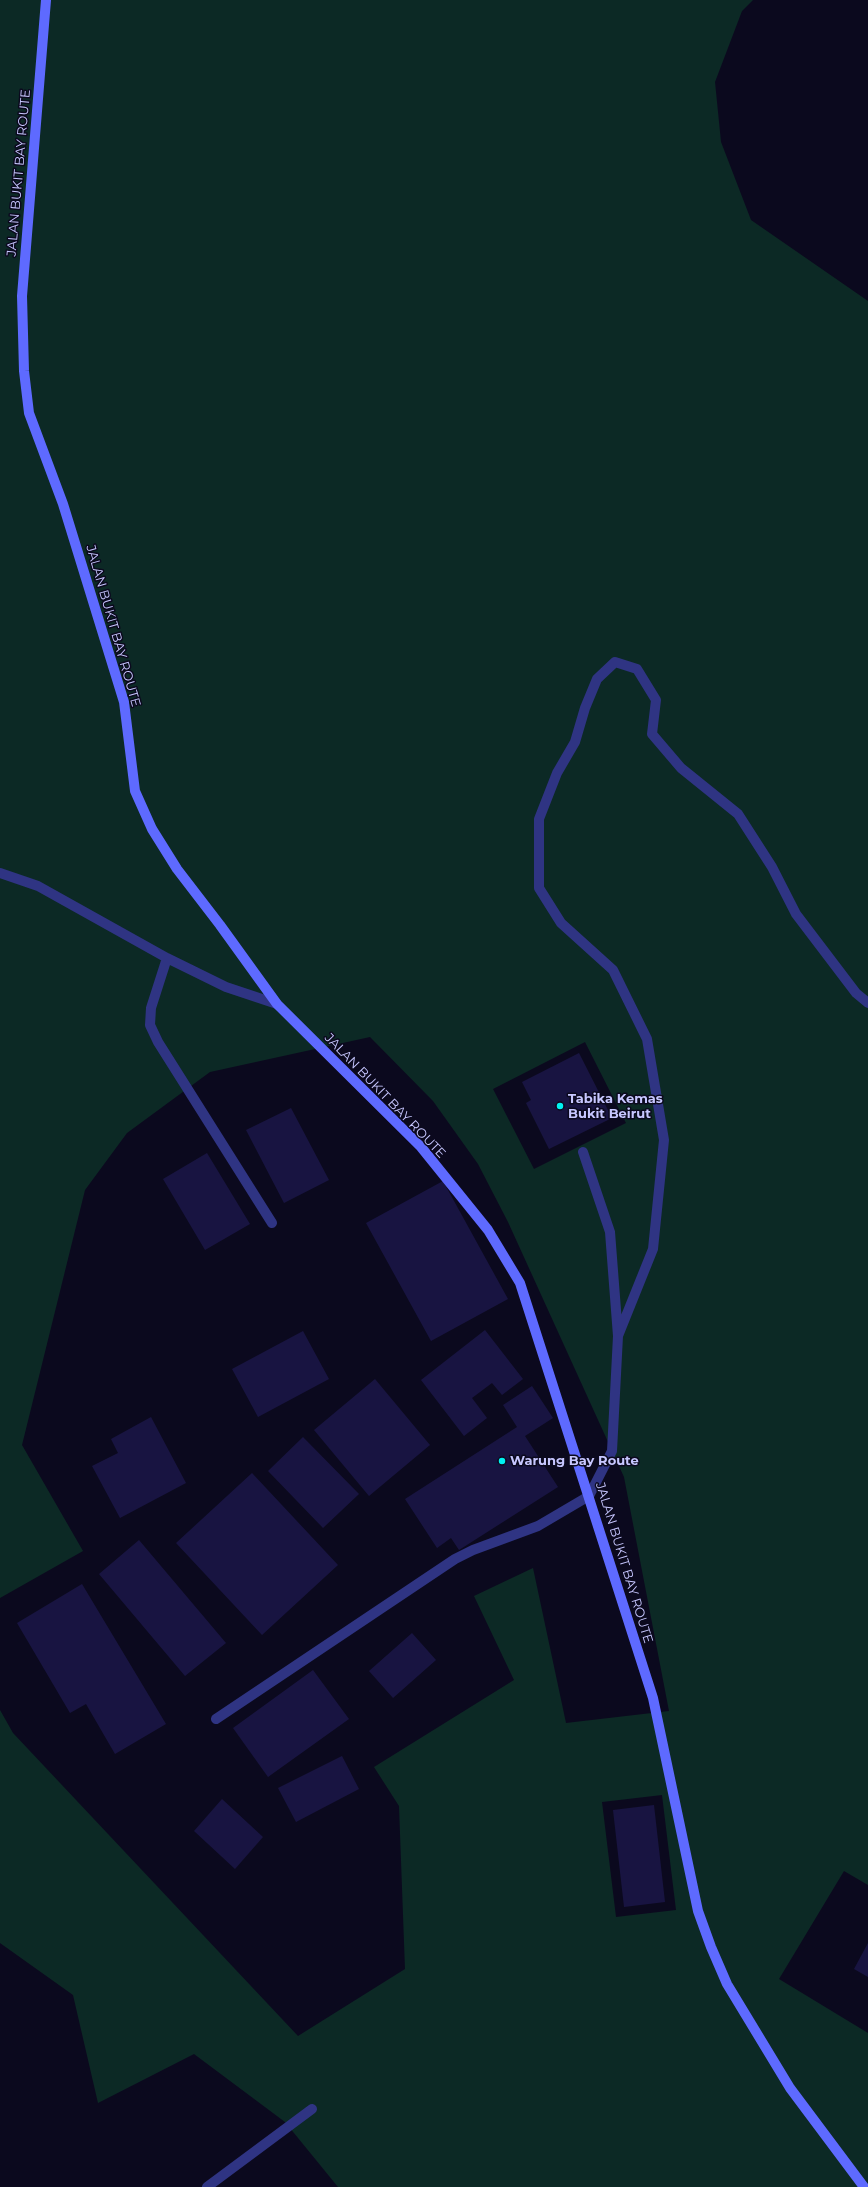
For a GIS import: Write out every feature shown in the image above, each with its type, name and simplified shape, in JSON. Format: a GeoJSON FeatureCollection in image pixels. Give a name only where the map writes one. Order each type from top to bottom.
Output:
{"type":"FeatureCollection","features":[{"type":"Feature","properties":{"kind":"street","name":"JALAN BUKIT BAY ROUTE"},"geometry":{"type":"LineString","coordinates":[[46,0],[22,296],[24,371],[29,413],[63,504],[124,702],[135,790],[152,829],[177,869],[220,925],[277,1004],[421,1147],[488,1230],[520,1283],[590,1496],[653,1698],[698,1911],[711,1947],[727,1984],[790,2088],[864,2187]]}},
{"type":"Feature","properties":{"kind":"street"},"geometry":{"type":"LineString","coordinates":[[618,1336],[653,1249],[664,1140],[647,1039],[613,970],[561,923],[539,888],[539,819],[557,773],[575,742],[585,708],[597,679],[615,662],[637,669],[656,700],[652,734],[682,768],[738,814],[772,867],[796,914],[856,993],[868,1003]]}},
{"type":"Feature","properties":{"kind":"street"},"geometry":{"type":"LineString","coordinates":[[0,873],[38,886],[167,958],[226,986],[277,1004]]}},
{"type":"Feature","properties":{"kind":"street"},"geometry":{"type":"LineString","coordinates":[[167,958],[151,1008],[150,1026],[158,1042],[272,1223]]}},
{"type":"Feature","properties":{"kind":"street"},"geometry":{"type":"LineString","coordinates":[[216,1719],[455,1559],[473,1550],[538,1526],[590,1496],[612,1451],[618,1336],[610,1232],[583,1152]]}},
{"type":"Feature","properties":{"kind":"street"},"geometry":{"type":"LineString","coordinates":[[207,2187],[312,2109]]}},
{"type":"Feature","properties":{"kind":"green space"},"geometry":{"type":"Polygon","coordinates":[[[0,0],[753,0],[742,11],[715,82],[721,142],[751,220],[868,301],[868,1885],[844,1871],[779,1979],[868,2033],[868,2187],[338,2187],[285,2122],[194,2054],[98,2103],[73,1995],[0,1943],[0,1710],[13,1733],[298,2036],[405,1969],[399,1806],[374,1767],[514,1680],[474,1596],[533,1568],[566,1723],[669,1711],[624,1477],[508,1222],[478,1164],[433,1101],[370,1037],[210,1072],[127,1133],[85,1190],[22,1445],[83,1551],[0,1598],[0,0]],[[585,1042],[493,1089],[534,1169],[626,1123],[585,1042]],[[662,1795],[602,1802],[616,1917],[676,1910],[662,1795]]]}},
{"type":"Feature","properties":{"kind":"building"},"geometry":{"type":"Polygon","coordinates":[[[579,1053],[612,1118],[549,1149],[526,1103],[531,1100],[522,1082],[579,1053]]]}},
{"type":"Feature","properties":{"kind":"building"},"geometry":{"type":"Polygon","coordinates":[[[291,1108],[329,1180],[284,1203],[246,1130],[291,1108]]]}},
{"type":"Feature","properties":{"kind":"building"},"geometry":{"type":"Polygon","coordinates":[[[207,1153],[250,1224],[205,1250],[163,1179],[207,1153]]]}},
{"type":"Feature","properties":{"kind":"building"},"geometry":{"type":"Polygon","coordinates":[[[443,1181],[508,1299],[431,1341],[366,1223],[443,1181]]]}},
{"type":"Feature","properties":{"kind":"building"},"geometry":{"type":"Polygon","coordinates":[[[485,1330],[523,1379],[502,1395],[492,1383],[472,1398],[487,1418],[464,1436],[421,1380],[485,1330]]]}},
{"type":"Feature","properties":{"kind":"building"},"geometry":{"type":"Polygon","coordinates":[[[303,1331],[329,1379],[258,1417],[232,1369],[303,1331]]]}},
{"type":"Feature","properties":{"kind":"building"},"geometry":{"type":"Polygon","coordinates":[[[375,1379],[430,1445],[369,1496],[314,1430],[375,1379]]]}},
{"type":"Feature","properties":{"kind":"building","name":"Warung Bay Route"},"geometry":{"type":"Polygon","coordinates":[[[532,1386],[553,1418],[525,1436],[558,1487],[459,1550],[451,1538],[437,1548],[405,1499],[517,1427],[503,1405],[532,1386]]]}},
{"type":"Feature","properties":{"kind":"building"},"geometry":{"type":"Polygon","coordinates":[[[151,1417],[186,1483],[120,1518],[92,1466],[118,1453],[111,1439],[151,1417]]]}},
{"type":"Feature","properties":{"kind":"building"},"geometry":{"type":"Polygon","coordinates":[[[303,1437],[359,1494],[323,1528],[268,1471],[303,1437]]]}},
{"type":"Feature","properties":{"kind":"building"},"geometry":{"type":"Polygon","coordinates":[[[252,1473],[338,1565],[262,1635],[176,1543],[252,1473]]]}},
{"type":"Feature","properties":{"kind":"building"},"geometry":{"type":"Polygon","coordinates":[[[139,1540],[226,1643],[185,1676],[99,1574],[139,1540]]]}},
{"type":"Feature","properties":{"kind":"building"},"geometry":{"type":"Polygon","coordinates":[[[82,1584],[166,1724],[115,1754],[86,1704],[70,1713],[17,1623],[82,1584]]]}},
{"type":"Feature","properties":{"kind":"building"},"geometry":{"type":"Polygon","coordinates":[[[412,1633],[436,1660],[393,1698],[369,1671],[412,1633]]]}},
{"type":"Feature","properties":{"kind":"building"},"geometry":{"type":"Polygon","coordinates":[[[313,1670],[349,1719],[268,1777],[233,1728],[313,1670]]]}},
{"type":"Feature","properties":{"kind":"building"},"geometry":{"type":"Polygon","coordinates":[[[342,1756],[359,1789],[296,1822],[278,1788],[342,1756]]]}},
{"type":"Feature","properties":{"kind":"building"},"geometry":{"type":"Polygon","coordinates":[[[222,1799],[263,1837],[235,1869],[194,1831],[222,1799]]]}},
{"type":"Feature","properties":{"kind":"building"},"geometry":{"type":"Polygon","coordinates":[[[654,1805],[665,1902],[624,1907],[613,1810],[654,1805]]]}},
{"type":"Feature","properties":{"kind":"building"},"geometry":{"type":"Polygon","coordinates":[[[868,1943],[868,1977],[854,1969],[868,1943]]]}},
{"type":"Feature","properties":{"kind":"place","name":"Tabika Kemas Bukit Beirut"},"geometry":{"type":"Point","coordinates":[560,1106]}},
{"type":"Feature","properties":{"kind":"place","name":"Warung Bay Route"},"geometry":{"type":"Point","coordinates":[502,1461]}}]}
